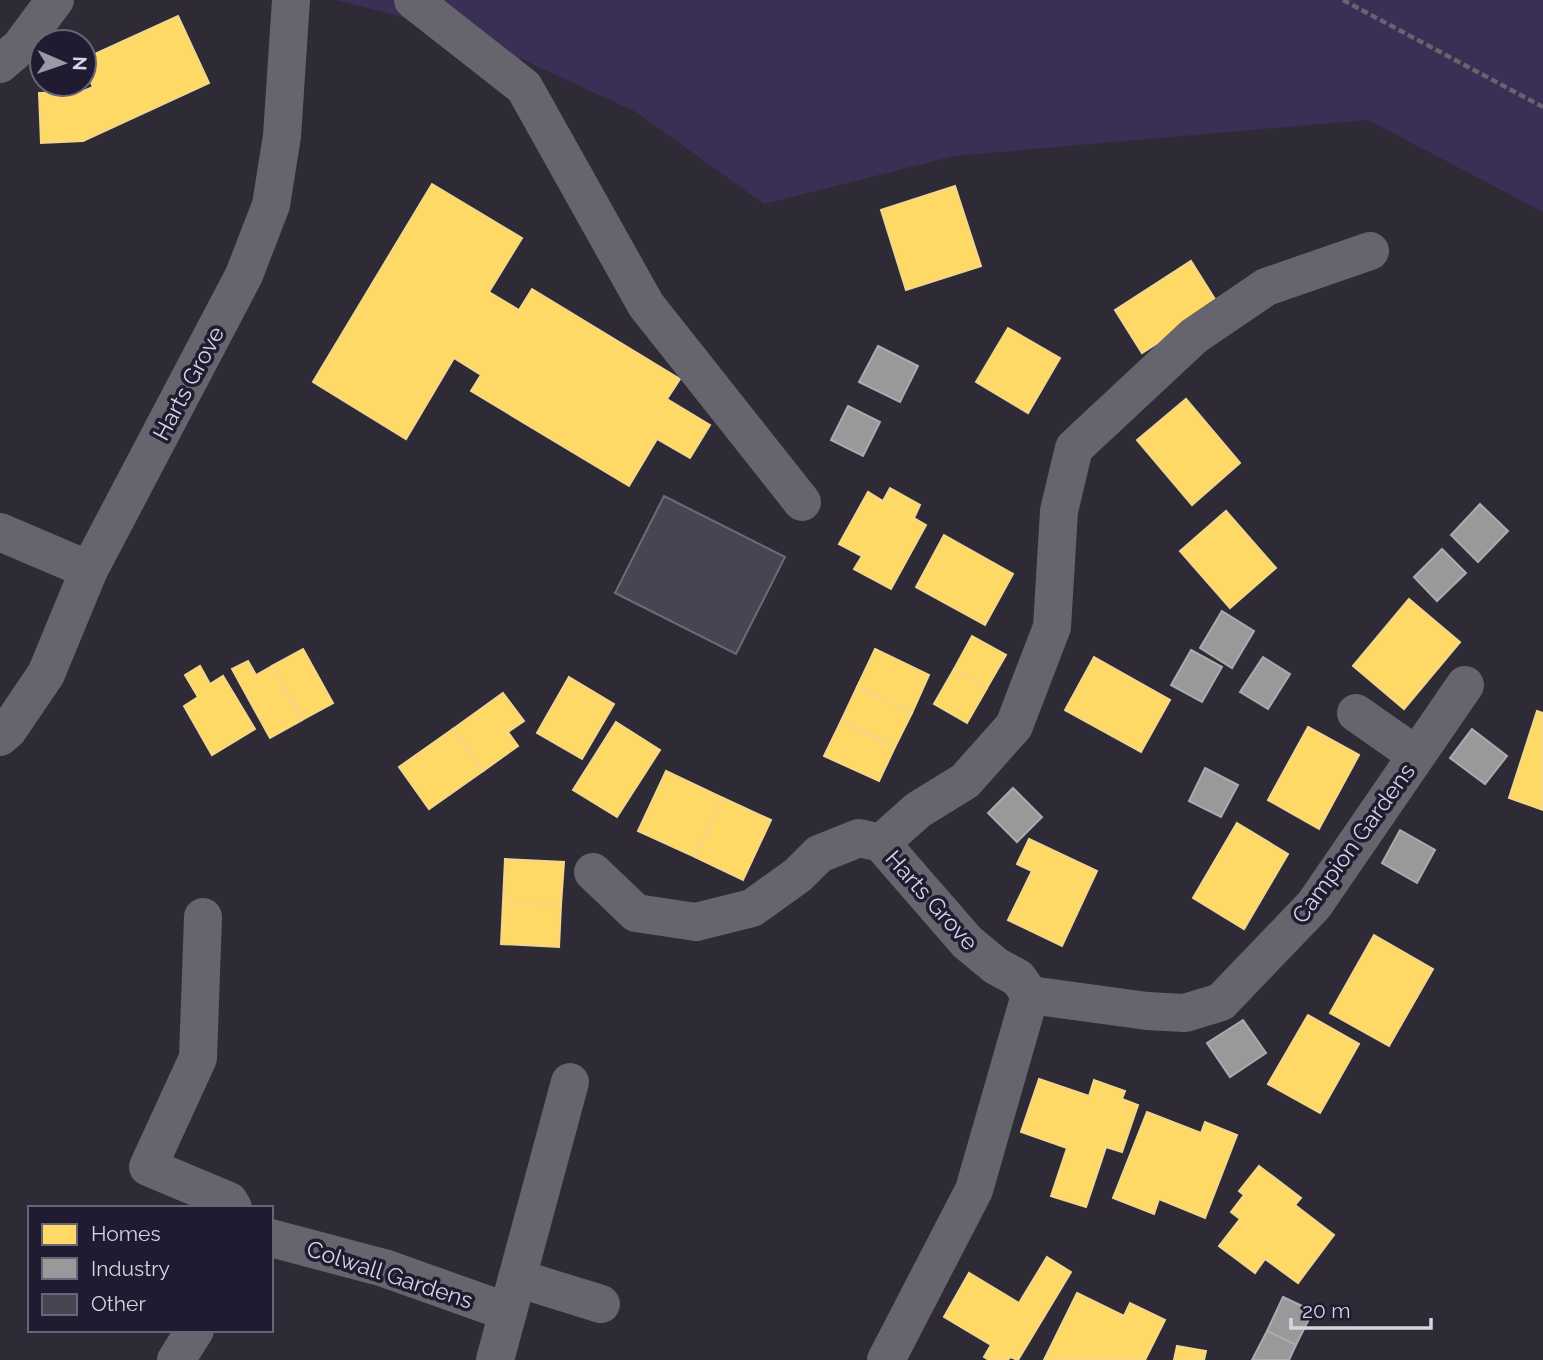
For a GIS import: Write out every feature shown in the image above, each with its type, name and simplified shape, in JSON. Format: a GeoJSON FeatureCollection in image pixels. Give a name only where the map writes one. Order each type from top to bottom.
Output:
{"type":"FeatureCollection","features":[{"type":"Feature","properties":{"kind":"street"},"geometry":{"type":"LineString","coordinates":[[0,64],[20,47],[55,0]]}},
{"type":"Feature","properties":{"kind":"street","name":"Harts Grove"},"geometry":{"type":"LineString","coordinates":[[0,737],[8,730],[46,674],[89,570],[244,275],[271,205],[282,136],[291,0]]}},
{"type":"Feature","properties":{"kind":"street"},"geometry":{"type":"LineString","coordinates":[[413,0],[524,87],[646,305],[802,502]]}},
{"type":"Feature","properties":{"kind":"street"},"geometry":{"type":"LineString","coordinates":[[881,844],[918,810],[965,781],[1014,726],[1052,627],[1059,511],[1074,448],[1194,336],[1266,287],[1370,251]]}},
{"type":"Feature","properties":{"kind":"street"},"geometry":{"type":"LineString","coordinates":[[0,532],[89,570]]}},
{"type":"Feature","properties":{"kind":"street","name":"Campion Gardens"},"geometry":{"type":"LineString","coordinates":[[1030,995],[1147,1011],[1185,1013],[1221,1002],[1314,905],[1465,685]]}},
{"type":"Feature","properties":{"kind":"street","name":"Campion Gardens"},"geometry":{"type":"LineString","coordinates":[[1356,713],[1416,755]]}},
{"type":"Feature","properties":{"kind":"street","name":"Harts Grove"},"geometry":{"type":"LineString","coordinates":[[593,872],[636,913],[696,922],[752,908],[798,875],[819,854],[859,838],[881,844],[967,943],[996,966],[1018,978],[1030,995]]}},
{"type":"Feature","properties":{"kind":"street"},"geometry":{"type":"LineString","coordinates":[[203,917],[198,1058],[148,1167],[229,1201],[232,1206]]}},
{"type":"Feature","properties":{"kind":"street"},"geometry":{"type":"LineString","coordinates":[[886,1360],[974,1190],[1030,995]]}},
{"type":"Feature","properties":{"kind":"street"},"geometry":{"type":"LineString","coordinates":[[495,1360],[570,1082]]}},
{"type":"Feature","properties":{"kind":"street","name":"Colwall Gardens"},"geometry":{"type":"LineString","coordinates":[[273,1239],[384,1268],[512,1295],[601,1304]]}},
{"type":"Feature","properties":{"kind":"street"},"geometry":{"type":"LineString","coordinates":[[176,1360],[194,1332]]}},
{"type":"Feature","properties":{"kind":"path"},"geometry":{"type":"LineString","coordinates":[[1343,0],[1543,107]]}},
{"type":"Feature","properties":{"kind":"shaded area"},"geometry":{"type":"Polygon","coordinates":[[[336,0],[1543,0],[1543,212],[1368,120],[954,156],[764,204],[636,112],[465,33],[336,0]]]}},
{"type":"Feature","properties":{"kind":"building: Homes"},"geometry":{"type":"Polygon","coordinates":[[[178,16],[209,83],[83,141],[41,143],[39,98],[98,98],[98,53],[178,16]]]}},
{"type":"Feature","properties":{"kind":"building: Homes"},"geometry":{"type":"Polygon","coordinates":[[[432,184],[522,238],[489,292],[519,310],[532,289],[680,379],[667,399],[710,425],[690,458],[657,439],[629,486],[471,391],[481,375],[454,358],[406,439],[313,382],[432,184]]]}},
{"type":"Feature","properties":{"kind":"building: Homes"},"geometry":{"type":"Polygon","coordinates":[[[955,186],[981,266],[906,290],[881,210],[955,186]]]}},
{"type":"Feature","properties":{"kind":"building: Homes"},"geometry":{"type":"Polygon","coordinates":[[[1191,261],[1218,304],[1142,353],[1115,310],[1191,261]]]}},
{"type":"Feature","properties":{"kind":"building: Homes"},"geometry":{"type":"Polygon","coordinates":[[[1008,328],[1060,358],[1028,413],[976,382],[1008,328]]]}},
{"type":"Feature","properties":{"kind":"building: Homes"},"geometry":{"type":"Polygon","coordinates":[[[1186,399],[1240,463],[1192,505],[1137,440],[1186,399]]]}},
{"type":"Feature","properties":{"kind":"building: Homes"},"geometry":{"type":"Polygon","coordinates":[[[890,488],[920,505],[914,518],[926,525],[891,589],[854,569],[862,556],[839,544],[868,492],[883,501],[890,488]]]}},
{"type":"Feature","properties":{"kind":"building: Homes"},"geometry":{"type":"Polygon","coordinates":[[[1226,511],[1276,568],[1230,608],[1180,551],[1226,511]]]}},
{"type":"Feature","properties":{"kind":"building: Homes"},"geometry":{"type":"Polygon","coordinates":[[[944,535],[1013,574],[985,625],[916,587],[944,535]]]}},
{"type":"Feature","properties":{"kind":"building: Homes"},"geometry":{"type":"Polygon","coordinates":[[[1409,599],[1460,642],[1404,709],[1353,666],[1409,599]]]}},
{"type":"Feature","properties":{"kind":"building: Homes"},"geometry":{"type":"Polygon","coordinates":[[[972,636],[1006,655],[987,688],[954,669],[972,636]]]}},
{"type":"Feature","properties":{"kind":"building: Homes"},"geometry":{"type":"Polygon","coordinates":[[[303,649],[333,703],[302,720],[272,666],[303,649]]]}},
{"type":"Feature","properties":{"kind":"building: Homes"},"geometry":{"type":"Polygon","coordinates":[[[875,649],[929,675],[912,713],[857,687],[875,649]]]}},
{"type":"Feature","properties":{"kind":"building: Homes"},"geometry":{"type":"Polygon","coordinates":[[[1094,657],[1170,700],[1141,752],[1065,710],[1094,657]]]}},
{"type":"Feature","properties":{"kind":"building: Homes"},"geometry":{"type":"Polygon","coordinates":[[[248,661],[256,675],[272,666],[302,720],[270,738],[232,669],[248,661]]]}},
{"type":"Feature","properties":{"kind":"building: Homes"},"geometry":{"type":"Polygon","coordinates":[[[200,666],[210,684],[223,676],[255,729],[212,755],[184,706],[198,697],[185,675],[200,666]]]}},
{"type":"Feature","properties":{"kind":"building: Homes"},"geometry":{"type":"Polygon","coordinates":[[[954,669],[987,688],[967,723],[934,704],[954,669]]]}},
{"type":"Feature","properties":{"kind":"building: Homes"},"geometry":{"type":"Polygon","coordinates":[[[569,677],[614,704],[582,759],[537,733],[569,677]]]}},
{"type":"Feature","properties":{"kind":"building: Homes"},"geometry":{"type":"Polygon","coordinates":[[[857,687],[912,713],[895,747],[841,721],[857,687]]]}},
{"type":"Feature","properties":{"kind":"building: Homes"},"geometry":{"type":"Polygon","coordinates":[[[503,693],[524,721],[508,732],[518,746],[483,771],[453,729],[503,693]]]}},
{"type":"Feature","properties":{"kind":"building: Homes"},"geometry":{"type":"Polygon","coordinates":[[[1537,711],[1543,713],[1543,810],[1509,798],[1537,711]]]}},
{"type":"Feature","properties":{"kind":"building: Homes"},"geometry":{"type":"Polygon","coordinates":[[[841,721],[895,747],[879,781],[824,756],[841,721]]]}},
{"type":"Feature","properties":{"kind":"building: Homes"},"geometry":{"type":"Polygon","coordinates":[[[616,722],[660,750],[617,817],[573,790],[616,722]]]}},
{"type":"Feature","properties":{"kind":"building: Homes"},"geometry":{"type":"Polygon","coordinates":[[[1308,727],[1359,755],[1319,829],[1268,800],[1308,727]]]}},
{"type":"Feature","properties":{"kind":"building: Homes"},"geometry":{"type":"Polygon","coordinates":[[[453,729],[483,771],[429,809],[399,767],[453,729]]]}},
{"type":"Feature","properties":{"kind":"building: Homes"},"geometry":{"type":"Polygon","coordinates":[[[666,771],[723,798],[695,857],[638,831],[666,771]]]}},
{"type":"Feature","properties":{"kind":"building: Homes"},"geometry":{"type":"Polygon","coordinates":[[[723,798],[771,820],[743,880],[695,857],[723,798]]]}},
{"type":"Feature","properties":{"kind":"building: Homes"},"geometry":{"type":"Polygon","coordinates":[[[1237,823],[1288,854],[1244,929],[1193,898],[1237,823]]]}},
{"type":"Feature","properties":{"kind":"building: Homes"},"geometry":{"type":"Polygon","coordinates":[[[1029,839],[1097,871],[1062,946],[1008,920],[1032,871],[1017,864],[1029,839]]]}},
{"type":"Feature","properties":{"kind":"building: Homes"},"geometry":{"type":"Polygon","coordinates":[[[505,859],[564,862],[561,905],[503,902],[505,859]]]}},
{"type":"Feature","properties":{"kind":"building: Homes"},"geometry":{"type":"Polygon","coordinates":[[[503,902],[561,905],[559,947],[501,944],[503,902]]]}},
{"type":"Feature","properties":{"kind":"building: Homes"},"geometry":{"type":"Polygon","coordinates":[[[1374,935],[1433,969],[1389,1046],[1330,1013],[1374,935]]]}},
{"type":"Feature","properties":{"kind":"building: Homes"},"geometry":{"type":"Polygon","coordinates":[[[1308,1015],[1359,1044],[1320,1113],[1268,1084],[1308,1015]]]}},
{"type":"Feature","properties":{"kind":"building: Homes"},"geometry":{"type":"Polygon","coordinates":[[[1039,1079],[1089,1096],[1094,1080],[1125,1091],[1122,1099],[1138,1105],[1122,1152],[1106,1147],[1086,1207],[1051,1196],[1067,1148],[1021,1132],[1039,1079]]]}},
{"type":"Feature","properties":{"kind":"building: Homes"},"geometry":{"type":"Polygon","coordinates":[[[1147,1112],[1201,1133],[1205,1122],[1237,1135],[1205,1218],[1159,1199],[1154,1214],[1113,1198],[1147,1112]]]}},
{"type":"Feature","properties":{"kind":"building: Homes"},"geometry":{"type":"Polygon","coordinates":[[[1259,1166],[1301,1198],[1295,1205],[1334,1235],[1298,1283],[1265,1259],[1255,1273],[1219,1246],[1240,1219],[1231,1212],[1244,1195],[1239,1191],[1259,1166]]]}},
{"type":"Feature","properties":{"kind":"building: Homes"},"geometry":{"type":"Polygon","coordinates":[[[1047,1257],[1071,1272],[1018,1360],[1010,1357],[1008,1360],[989,1360],[984,1357],[991,1345],[944,1317],[969,1273],[1019,1303],[1047,1257]]]}},
{"type":"Feature","properties":{"kind":"building: Homes"},"geometry":{"type":"Polygon","coordinates":[[[1077,1293],[1124,1316],[1130,1303],[1165,1320],[1145,1360],[1044,1360],[1077,1293]]]}},
{"type":"Feature","properties":{"kind":"building: Homes"},"geometry":{"type":"Polygon","coordinates":[[[1177,1346],[1206,1351],[1204,1360],[1174,1360],[1177,1346]]]}},
{"type":"Feature","properties":{"kind":"building: Industry"},"geometry":{"type":"Polygon","coordinates":[[[878,346],[918,366],[900,402],[859,382],[878,346]]]}},
{"type":"Feature","properties":{"kind":"building: Industry"},"geometry":{"type":"Polygon","coordinates":[[[848,406],[880,422],[863,456],[831,440],[848,406]]]}},
{"type":"Feature","properties":{"kind":"building: Industry"},"geometry":{"type":"Polygon","coordinates":[[[1480,504],[1508,531],[1478,562],[1451,535],[1480,504]]]}},
{"type":"Feature","properties":{"kind":"building: Industry"},"geometry":{"type":"Polygon","coordinates":[[[1442,549],[1466,573],[1437,601],[1414,577],[1442,549]]]}},
{"type":"Feature","properties":{"kind":"building: Industry"},"geometry":{"type":"Polygon","coordinates":[[[1222,611],[1254,631],[1232,668],[1200,648],[1222,611]]]}},
{"type":"Feature","properties":{"kind":"building: Industry"},"geometry":{"type":"Polygon","coordinates":[[[1191,650],[1222,667],[1202,702],[1171,685],[1191,650]]]}},
{"type":"Feature","properties":{"kind":"building: Industry"},"geometry":{"type":"Polygon","coordinates":[[[1263,657],[1290,674],[1268,709],[1240,692],[1263,657]]]}},
{"type":"Feature","properties":{"kind":"building: Industry"},"geometry":{"type":"Polygon","coordinates":[[[1472,729],[1507,756],[1485,784],[1450,758],[1472,729]]]}},
{"type":"Feature","properties":{"kind":"building: Industry"},"geometry":{"type":"Polygon","coordinates":[[[1205,768],[1238,785],[1221,817],[1189,801],[1205,768]]]}},
{"type":"Feature","properties":{"kind":"building: Industry"},"geometry":{"type":"Polygon","coordinates":[[[1013,788],[1042,817],[1017,842],[988,813],[1013,788]]]}},
{"type":"Feature","properties":{"kind":"building: Industry"},"geometry":{"type":"Polygon","coordinates":[[[1400,830],[1435,850],[1417,883],[1382,863],[1400,830]]]}},
{"type":"Feature","properties":{"kind":"building: Industry"},"geometry":{"type":"Polygon","coordinates":[[[1243,1020],[1266,1053],[1230,1077],[1207,1043],[1243,1020]]]}},
{"type":"Feature","properties":{"kind":"building: Industry"},"geometry":{"type":"Polygon","coordinates":[[[1283,1297],[1313,1311],[1296,1345],[1267,1331],[1283,1297]]]}},
{"type":"Feature","properties":{"kind":"building: Industry"},"geometry":{"type":"Polygon","coordinates":[[[1267,1331],[1296,1345],[1289,1360],[1252,1360],[1267,1331]]]}},
{"type":"Feature","properties":{"kind":"building: Other"},"geometry":{"type":"Polygon","coordinates":[[[664,496],[785,557],[736,654],[615,593],[664,496]]]}}]}
